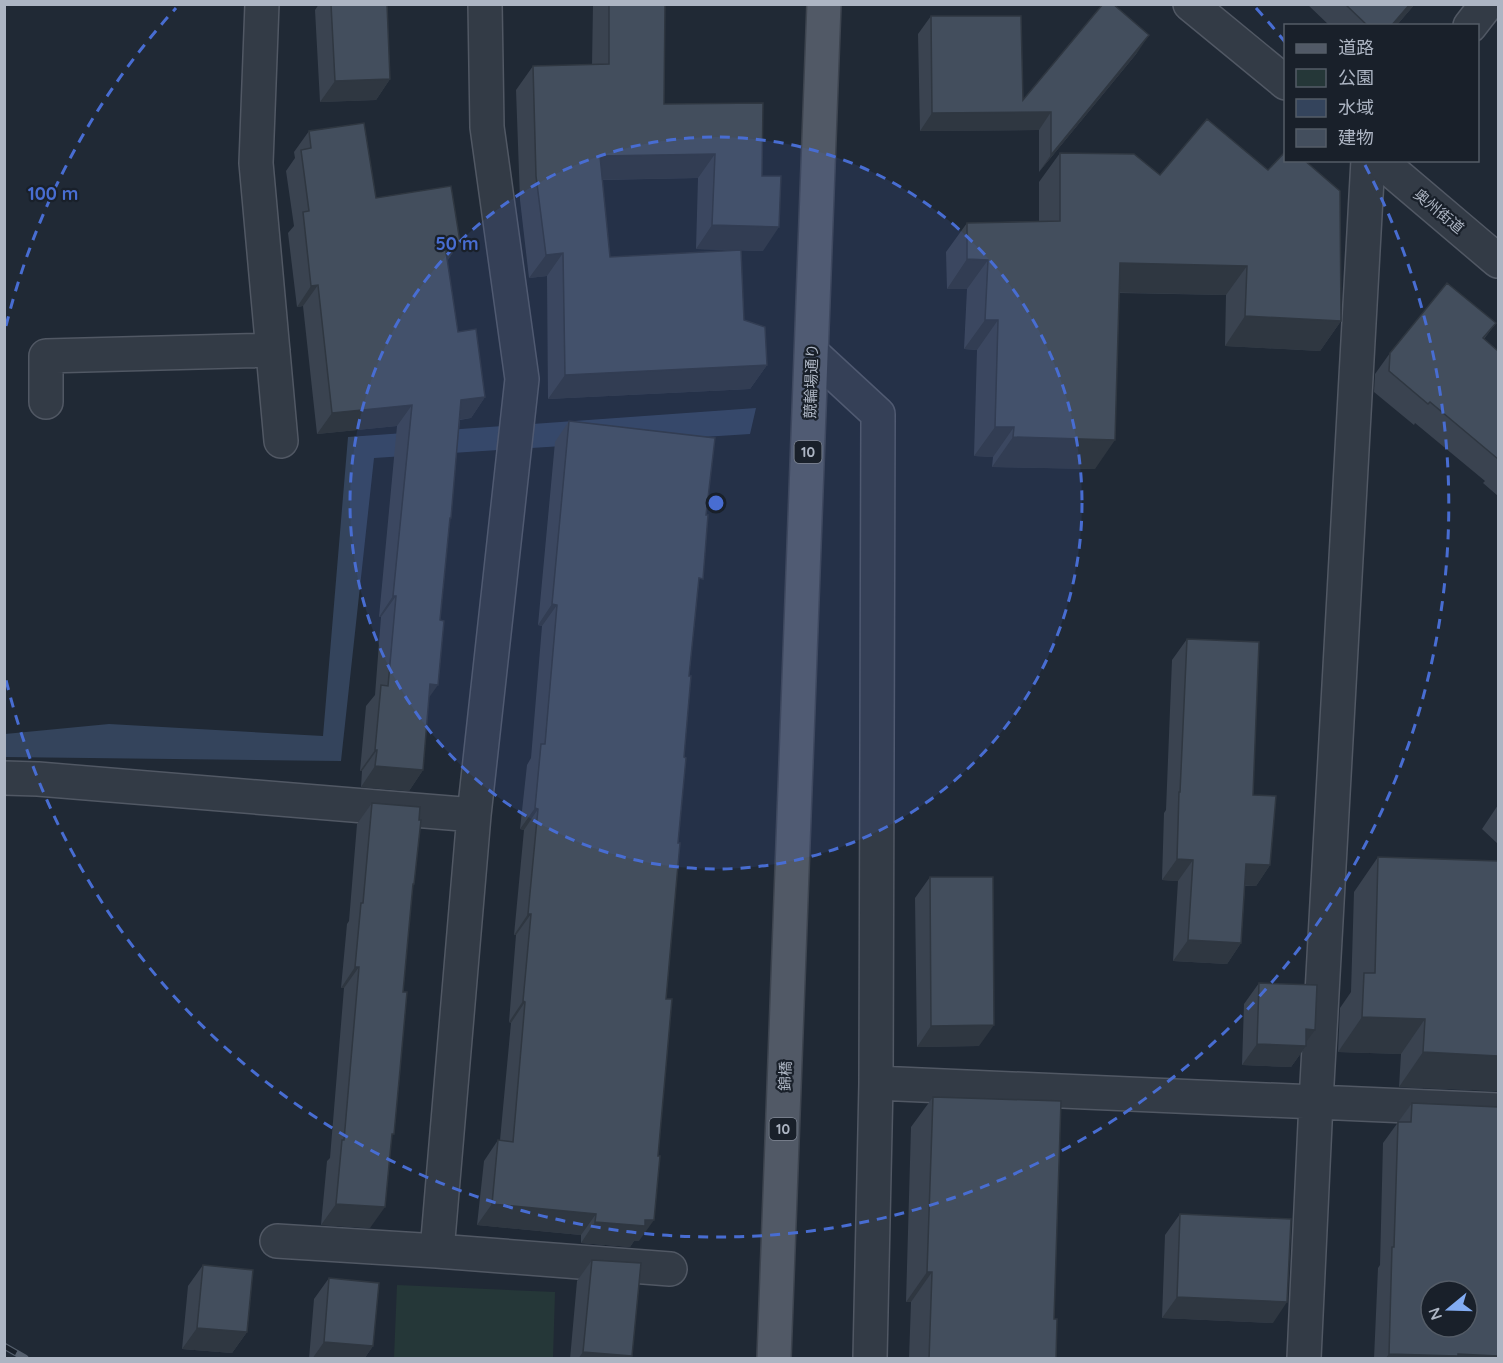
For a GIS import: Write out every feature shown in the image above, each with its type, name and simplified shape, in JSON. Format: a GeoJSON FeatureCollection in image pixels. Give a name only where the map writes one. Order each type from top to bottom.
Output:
{"type":"FeatureCollection","features":[{"type":"Feature","properties":{"kind":"main road","name":"競輪場通り"},"geometry":{"type":"LineString","coordinates":[[792,900],[824,4]]}},
{"type":"Feature","properties":{"kind":"main road","name":"錦橋"},"geometry":{"type":"LineString","coordinates":[[774,1359],[792,900]]}},
{"type":"Feature","properties":{"kind":"street"},"geometry":{"type":"LineString","coordinates":[[262,4],[256,163],[281,441]]}},
{"type":"Feature","properties":{"kind":"street"},"geometry":{"type":"LineString","coordinates":[[437,1251],[474,815],[522,379],[487,127],[485,4]]}},
{"type":"Feature","properties":{"kind":"street"},"geometry":{"type":"LineString","coordinates":[[1190,4],[1284,81]]}},
{"type":"Feature","properties":{"kind":"street"},"geometry":{"type":"LineString","coordinates":[[1472,24],[1487,4]]}},
{"type":"Feature","properties":{"kind":"street"},"geometry":{"type":"LineString","coordinates":[[1304,1359],[1368,162]]}},
{"type":"Feature","properties":{"kind":"street","name":"奥州街道"},"geometry":{"type":"LineString","coordinates":[[1380,162],[1498,261]]}},
{"type":"Feature","properties":{"kind":"street"},"geometry":{"type":"LineString","coordinates":[[46,402],[46,356],[273,351]]}},
{"type":"Feature","properties":{"kind":"street"},"geometry":{"type":"LineString","coordinates":[[812,353],[878,414],[876,1083],[870,1359]]}},
{"type":"Feature","properties":{"kind":"street"},"geometry":{"type":"LineString","coordinates":[[4,778],[474,815]]}},
{"type":"Feature","properties":{"kind":"street"},"geometry":{"type":"LineString","coordinates":[[876,1083],[1498,1110]]}},
{"type":"Feature","properties":{"kind":"street"},"geometry":{"type":"LineString","coordinates":[[277,1241],[670,1269]]}},
{"type":"Feature","properties":{"kind":"green space"},"geometry":{"type":"Polygon","coordinates":[[[397,1285],[555,1292],[553,1358],[394,1358],[397,1285]]]}},
{"type":"Feature","properties":{"kind":"water"},"geometry":{"type":"Polygon","coordinates":[[[756,408],[750,434],[374,458],[341,761],[5,757],[5,734],[109,724],[323,736],[348,437],[756,408]]]}},
{"type":"Feature","properties":{"kind":"building"},"geometry":{"type":"Polygon","coordinates":[[[331,4],[387,4],[390,79],[335,81],[331,4]]]}},
{"type":"Feature","properties":{"kind":"building"},"geometry":{"type":"Polygon","coordinates":[[[609,4],[665,4],[664,104],[763,103],[762,176],[781,176],[779,227],[712,225],[715,154],[600,156],[610,257],[741,250],[744,320],[765,327],[767,365],[565,375],[563,253],[546,255],[536,176],[533,66],[609,64],[609,4]]]}},
{"type":"Feature","properties":{"kind":"building"},"geometry":{"type":"Polygon","coordinates":[[[1103,4],[1113,4],[1149,35],[1051,155],[1051,112],[932,113],[931,16],[1021,16],[1023,100],[1103,4]]]}},
{"type":"Feature","properties":{"kind":"building"},"geometry":{"type":"Polygon","coordinates":[[[1345,4],[1410,4],[1393,24],[1366,24],[1345,4]]]}},
{"type":"Feature","properties":{"kind":"building"},"geometry":{"type":"Polygon","coordinates":[[[1207,119],[1268,170],[1284,153],[1284,162],[1306,162],[1340,191],[1341,321],[1245,316],[1247,266],[1120,263],[1115,440],[1013,437],[1014,427],[995,427],[998,320],[985,320],[988,260],[967,259],[967,223],[1060,221],[1060,153],[1134,154],[1160,175],[1207,119]]]}},
{"type":"Feature","properties":{"kind":"building"},"geometry":{"type":"Polygon","coordinates":[[[364,123],[376,198],[451,186],[460,242],[445,245],[458,332],[476,329],[485,397],[461,400],[440,620],[444,621],[438,685],[430,684],[423,770],[375,766],[381,685],[388,686],[396,596],[393,596],[412,405],[332,413],[318,285],[311,286],[303,212],[309,211],[301,150],[311,148],[309,131],[364,123]]]}},
{"type":"Feature","properties":{"kind":"building"},"geometry":{"type":"Polygon","coordinates":[[[1447,283],[1496,323],[1483,338],[1498,351],[1498,459],[1389,371],[1390,353],[1447,283]]]}},
{"type":"Feature","properties":{"kind":"building"},"geometry":{"type":"Polygon","coordinates":[[[569,421],[715,438],[706,515],[708,515],[703,579],[699,578],[689,676],[691,676],[684,757],[686,758],[678,843],[680,843],[666,999],[672,999],[658,1156],[660,1156],[654,1220],[645,1220],[645,1226],[595,1222],[596,1214],[492,1204],[498,1140],[513,1142],[531,914],[528,914],[538,809],[535,808],[541,744],[545,744],[557,605],[552,604],[569,421]]]}},
{"type":"Feature","properties":{"kind":"building"},"geometry":{"type":"Polygon","coordinates":[[[1187,639],[1259,642],[1253,795],[1276,796],[1270,865],[1246,864],[1241,943],[1188,940],[1193,860],[1177,859],[1187,639]]]}},
{"type":"Feature","properties":{"kind":"building"},"geometry":{"type":"Polygon","coordinates":[[[372,803],[420,807],[419,820],[421,820],[403,992],[407,992],[400,1070],[385,1207],[336,1204],[359,967],[355,967],[372,803]]]}},
{"type":"Feature","properties":{"kind":"building"},"geometry":{"type":"Polygon","coordinates":[[[1378,857],[1498,861],[1498,1056],[1423,1052],[1425,1019],[1362,1017],[1364,973],[1375,973],[1378,857]]]}},
{"type":"Feature","properties":{"kind":"building"},"geometry":{"type":"Polygon","coordinates":[[[930,877],[993,877],[994,1025],[931,1026],[930,877]]]}},
{"type":"Feature","properties":{"kind":"building"},"geometry":{"type":"Polygon","coordinates":[[[1259,983],[1317,985],[1315,1030],[1306,1029],[1306,1046],[1257,1044],[1259,983]]]}},
{"type":"Feature","properties":{"kind":"building"},"geometry":{"type":"Polygon","coordinates":[[[933,1097],[1061,1101],[1054,1319],[1057,1319],[1056,1359],[929,1359],[932,1272],[927,1272],[933,1097]]]}},
{"type":"Feature","properties":{"kind":"building"},"geometry":{"type":"Polygon","coordinates":[[[1412,1103],[1498,1107],[1498,1356],[1389,1354],[1398,1122],[1411,1122],[1412,1103]]]}},
{"type":"Feature","properties":{"kind":"building"},"geometry":{"type":"Polygon","coordinates":[[[1180,1214],[1291,1219],[1287,1302],[1177,1297],[1180,1214]]]}},
{"type":"Feature","properties":{"kind":"building"},"geometry":{"type":"Polygon","coordinates":[[[592,1260],[641,1263],[632,1356],[583,1352],[592,1260]]]}},
{"type":"Feature","properties":{"kind":"building"},"geometry":{"type":"Polygon","coordinates":[[[203,1265],[253,1270],[247,1332],[197,1328],[203,1265]]]}},
{"type":"Feature","properties":{"kind":"building"},"geometry":{"type":"Polygon","coordinates":[[[329,1278],[379,1283],[373,1346],[324,1342],[329,1278]]]}},
{"type":"Feature","properties":{"kind":"railway"},"geometry":{"type":"LineString","coordinates":[[4,1346],[25,1358]]}}]}
